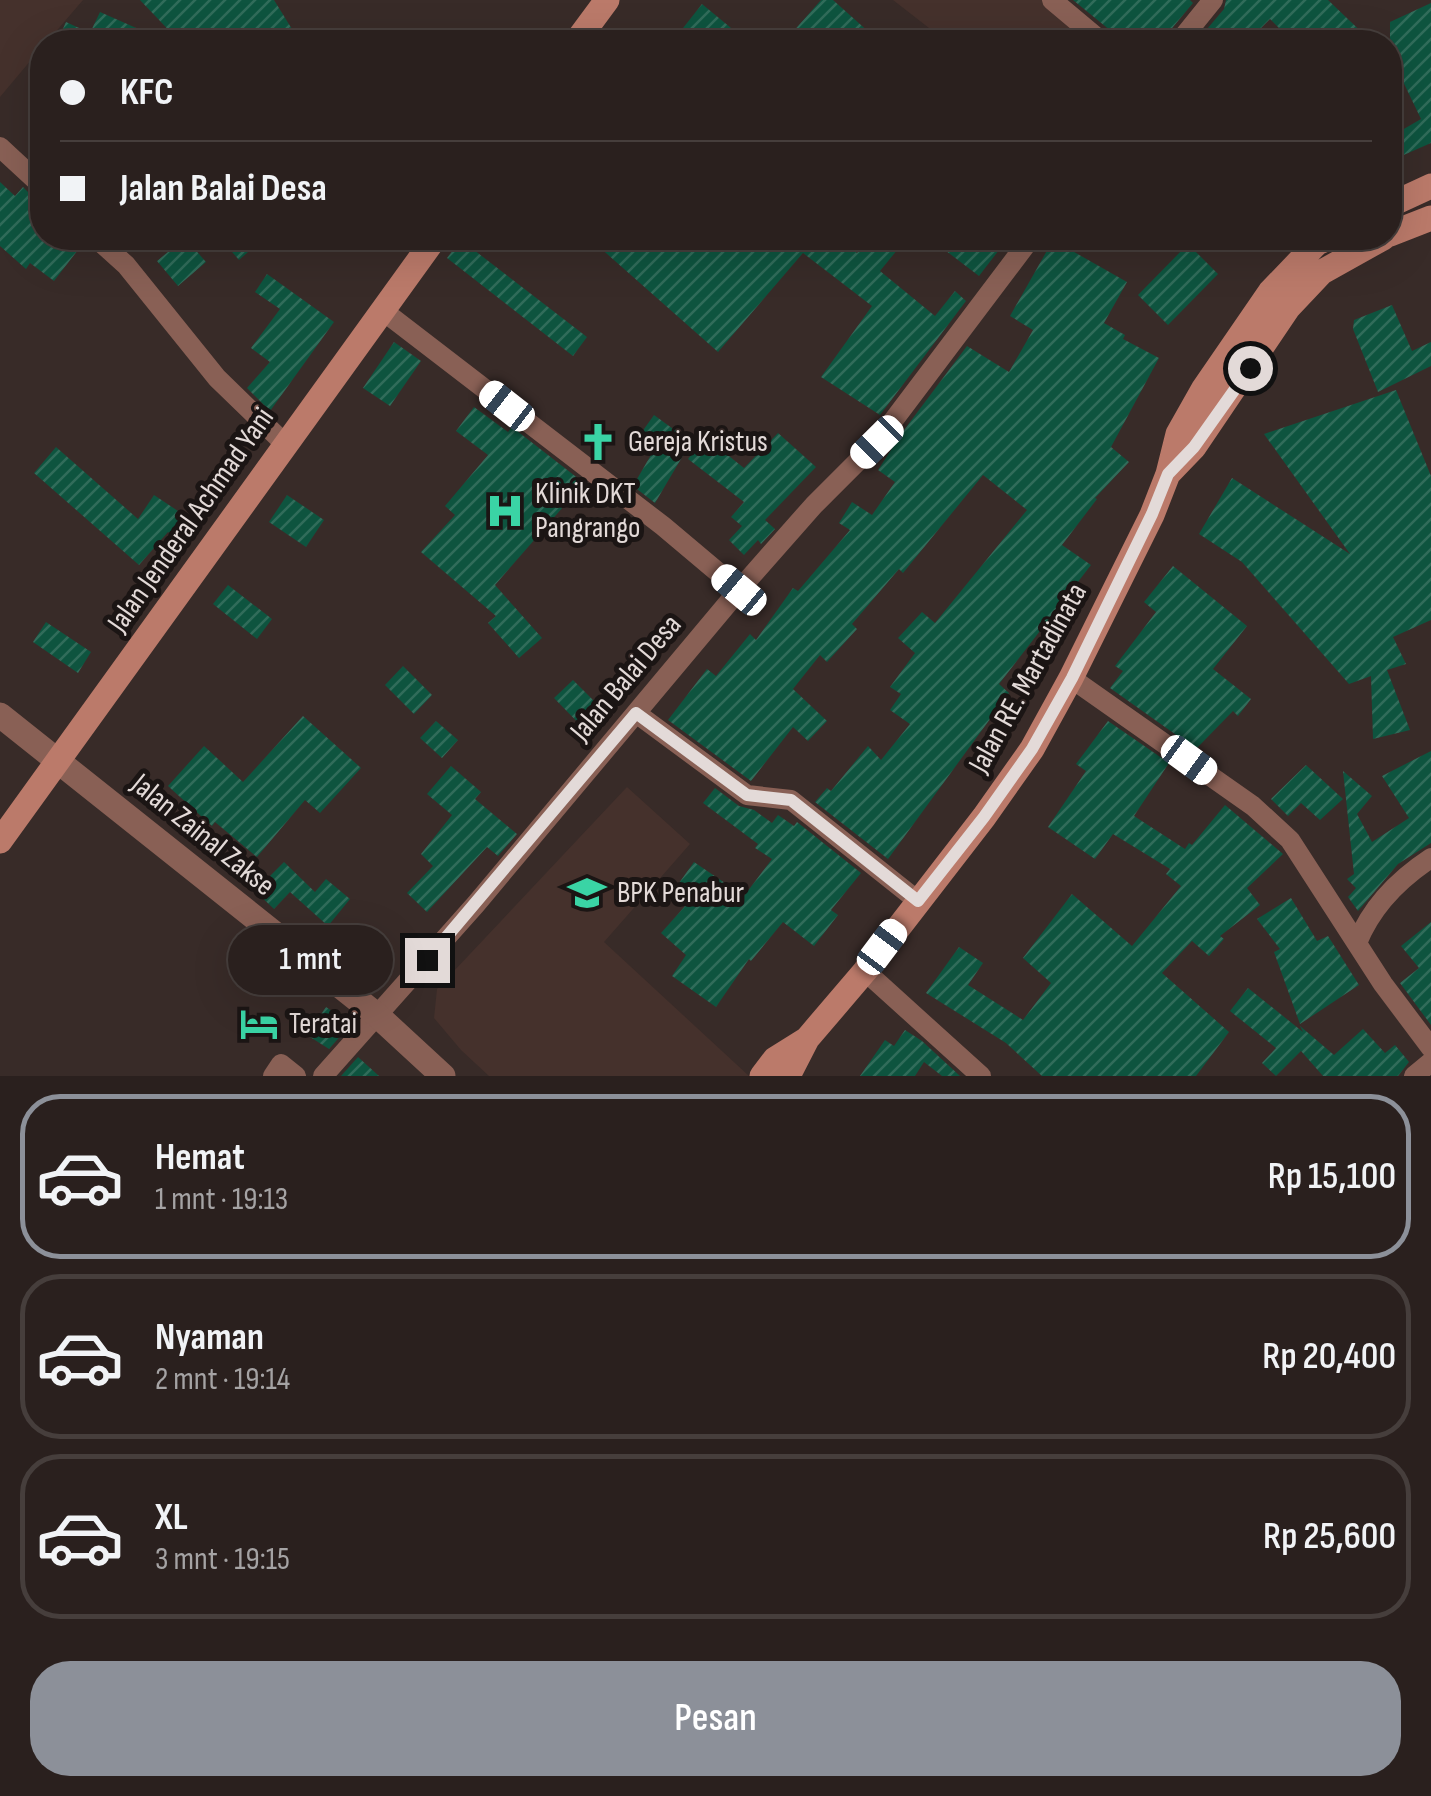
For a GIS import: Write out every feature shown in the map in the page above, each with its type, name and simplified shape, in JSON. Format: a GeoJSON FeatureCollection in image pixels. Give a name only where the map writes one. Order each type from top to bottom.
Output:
{"type":"FeatureCollection","features":[{"type":"Feature","properties":{"kind":"main road"},"geometry":{"type":"LineString","coordinates":[[585,30],[606,0]]}},
{"type":"Feature","properties":{"kind":"main road"},"geometry":{"type":"LineString","coordinates":[[1402,199],[1431,186]]}},
{"type":"Feature","properties":{"kind":"main road"},"geometry":{"type":"LineString","coordinates":[[1402,229],[1431,218]]}},
{"type":"Feature","properties":{"kind":"main road","name":"Jalan Jenderal Achmad Yani"},"geometry":{"type":"LineString","coordinates":[[0,841],[426,250]]}},
{"type":"Feature","properties":{"kind":"main road","name":"Jalan RE. Martadinata"},"geometry":{"type":"LineString","coordinates":[[788,1076],[807,1039],[865,971],[1032,749],[1072,678],[1152,514],[1178,434],[1270,292],[1309,250]]}},
{"type":"Feature","properties":{"kind":"main road","name":"Jalan RE. Martadinata"},"geometry":{"type":"LineString","coordinates":[[1168,474],[1194,447],[1288,308],[1322,272],[1361,250]]}},
{"type":"Feature","properties":{"kind":"main road","name":"Jalan RE. Martadinata"},"geometry":{"type":"LineString","coordinates":[[762,1076],[775,1059],[807,1039]]}},
{"type":"Feature","properties":{"kind":"street"},"geometry":{"type":"LineString","coordinates":[[1052,0],[1088,30]]}},
{"type":"Feature","properties":{"kind":"street"},"geometry":{"type":"LineString","coordinates":[[1189,30],[1213,0]]}},
{"type":"Feature","properties":{"kind":"street"},"geometry":{"type":"LineString","coordinates":[[0,148],[30,175]]}},
{"type":"Feature","properties":{"kind":"street"},"geometry":{"type":"LineString","coordinates":[[109,250],[217,378],[284,444]]}},
{"type":"Feature","properties":{"kind":"street","name":"Jalan Balai Desa"},"geometry":{"type":"LineString","coordinates":[[323,1076],[739,590],[814,505],[877,442],[1022,250]]}},
{"type":"Feature","properties":{"kind":"street"},"geometry":{"type":"LineString","coordinates":[[382,310],[663,526],[739,590]]}},
{"type":"Feature","properties":{"kind":"street"},"geometry":{"type":"LineString","coordinates":[[1072,678],[1254,806],[1273,824],[1310,868],[1356,942],[1431,1048]]}},
{"type":"Feature","properties":{"kind":"street"},"geometry":{"type":"LineString","coordinates":[[636,713],[747,795],[791,800],[918,901]]}},
{"type":"Feature","properties":{"kind":"street","name":"Jalan Zainal Zakse"},"geometry":{"type":"LineString","coordinates":[[0,714],[378,1016],[443,1076]]}},
{"type":"Feature","properties":{"kind":"street"},"geometry":{"type":"LineString","coordinates":[[1356,942],[1368,916],[1431,858]]}},
{"type":"Feature","properties":{"kind":"street"},"geometry":{"type":"LineString","coordinates":[[865,971],[982,1076]]}},
{"type":"Feature","properties":{"kind":"street"},"geometry":{"type":"LineString","coordinates":[[1414,1076],[1431,1062]]}},
{"type":"Feature","properties":{"kind":"street"},"geometry":{"type":"LineString","coordinates":[[272,1076],[281,1064],[296,1076]]}},
{"type":"Feature","properties":{"kind":"shaded area"},"geometry":{"type":"Polygon","coordinates":[[[0,0],[83,0],[57,30],[30,30],[30,61],[0,97],[0,0]]]}},
{"type":"Feature","properties":{"kind":"shaded area"},"geometry":{"type":"Polygon","coordinates":[[[893,0],[1047,0],[1081,30],[932,30],[893,0]]]}},
{"type":"Feature","properties":{"kind":"shaded area","name":"BPK Penabur"},"geometry":{"type":"Polygon","coordinates":[[[627,787],[690,844],[604,942],[749,1076],[489,1076],[434,1018],[437,989],[627,787]]]}},
{"type":"Feature","properties":{"kind":"building"},"geometry":{"type":"Polygon","coordinates":[[[140,0],[274,0],[293,30],[169,30],[140,0]]]}},
{"type":"Feature","properties":{"kind":"building"},"geometry":{"type":"Polygon","coordinates":[[[821,0],[833,0],[867,30],[795,30],[821,0]]]}},
{"type":"Feature","properties":{"kind":"building"},"geometry":{"type":"Polygon","coordinates":[[[1073,0],[1193,3],[1170,30],[1110,30],[1073,0]]]}},
{"type":"Feature","properties":{"kind":"building"},"geometry":{"type":"Polygon","coordinates":[[[1226,0],[1328,0],[1359,30],[1281,30],[1270,19],[1259,30],[1206,30],[1224,9],[1226,0]]]}},
{"type":"Feature","properties":{"kind":"building"},"geometry":{"type":"Polygon","coordinates":[[[1431,3],[1431,143],[1402,156],[1402,130],[1421,119],[1402,79],[1402,30],[1390,30],[1390,22],[1431,3]]]}},
{"type":"Feature","properties":{"kind":"building"},"geometry":{"type":"Polygon","coordinates":[[[702,4],[733,30],[681,30],[702,4]]]}},
{"type":"Feature","properties":{"kind":"building"},"geometry":{"type":"Polygon","coordinates":[[[100,12],[141,30],[91,30],[100,12]]]}},
{"type":"Feature","properties":{"kind":"building"},"geometry":{"type":"Polygon","coordinates":[[[66,22],[83,30],[62,30],[66,22]]]}},
{"type":"Feature","properties":{"kind":"building"},"geometry":{"type":"Polygon","coordinates":[[[0,182],[15,196],[23,187],[30,194],[30,250],[78,250],[54,281],[30,263],[26,269],[0,246],[0,182]]]}},
{"type":"Feature","properties":{"kind":"building"},"geometry":{"type":"Polygon","coordinates":[[[170,250],[196,250],[206,262],[178,286],[157,261],[170,250]]]}},
{"type":"Feature","properties":{"kind":"building"},"geometry":{"type":"Polygon","coordinates":[[[230,250],[250,250],[239,260],[230,250]]]}},
{"type":"Feature","properties":{"kind":"building"},"geometry":{"type":"Polygon","coordinates":[[[453,250],[474,250],[587,337],[573,356],[447,258],[453,250]]]}},
{"type":"Feature","properties":{"kind":"building"},"geometry":{"type":"Polygon","coordinates":[[[603,250],[897,250],[880,271],[935,316],[955,291],[966,301],[880,415],[821,377],[872,306],[803,253],[718,352],[603,250]]]}},
{"type":"Feature","properties":{"kind":"building"},"geometry":{"type":"Polygon","coordinates":[[[945,250],[999,250],[979,276],[945,250]]]}},
{"type":"Feature","properties":{"kind":"building"},"geometry":{"type":"Polygon","coordinates":[[[1047,250],[1071,250],[1127,282],[1104,323],[1125,335],[1123,339],[1159,358],[1111,447],[1129,462],[1095,498],[1062,545],[1091,565],[999,684],[1009,693],[888,859],[815,802],[827,788],[831,791],[868,746],[881,760],[910,724],[890,710],[901,694],[890,687],[915,653],[898,638],[922,612],[935,623],[1027,510],[983,475],[903,573],[899,569],[852,624],[857,629],[827,662],[820,655],[793,689],[827,721],[808,741],[793,727],[751,781],[668,720],[707,669],[716,676],[750,634],[756,640],[793,588],[798,591],[850,530],[839,523],[852,502],[872,515],[895,482],[878,470],[967,346],[1009,372],[1033,330],[1010,316],[1047,250]]]}},
{"type":"Feature","properties":{"kind":"building"},"geometry":{"type":"Polygon","coordinates":[[[1182,250],[1194,250],[1218,274],[1168,325],[1138,295],[1182,250]]]}},
{"type":"Feature","properties":{"kind":"building"},"geometry":{"type":"Polygon","coordinates":[[[267,274],[334,322],[270,411],[247,388],[270,362],[251,348],[280,309],[255,292],[267,274]]]}},
{"type":"Feature","properties":{"kind":"building"},"geometry":{"type":"Polygon","coordinates":[[[1392,305],[1412,351],[1431,342],[1431,366],[1378,392],[1353,329],[1354,320],[1392,305]]]}},
{"type":"Feature","properties":{"kind":"building"},"geometry":{"type":"Polygon","coordinates":[[[394,342],[421,361],[390,406],[363,388],[394,342]]]}},
{"type":"Feature","properties":{"kind":"building"},"geometry":{"type":"Polygon","coordinates":[[[1396,390],[1431,476],[1431,620],[1393,637],[1406,664],[1387,670],[1410,730],[1373,739],[1371,676],[1349,684],[1242,562],[1199,534],[1232,478],[1350,554],[1264,434],[1396,390]]]}},
{"type":"Feature","properties":{"kind":"building","name":"Klinik DKT Pangrango"},"geometry":{"type":"Polygon","coordinates":[[[474,407],[508,432],[512,427],[584,483],[495,585],[542,638],[519,658],[488,623],[496,616],[421,552],[455,515],[445,506],[488,455],[456,431],[474,407]]]}},
{"type":"Feature","properties":{"kind":"building"},"geometry":{"type":"Polygon","coordinates":[[[654,415],[691,442],[655,503],[633,486],[655,448],[639,436],[654,415]]]}},
{"type":"Feature","properties":{"kind":"building"},"geometry":{"type":"Polygon","coordinates":[[[778,433],[816,467],[765,520],[775,529],[744,555],[729,540],[742,526],[731,517],[744,502],[688,459],[705,437],[744,468],[778,433]]]}},
{"type":"Feature","properties":{"kind":"building"},"geometry":{"type":"Polygon","coordinates":[[[56,447],[138,519],[154,495],[190,519],[177,538],[168,532],[139,565],[34,473],[56,447]]]}},
{"type":"Feature","properties":{"kind":"building"},"geometry":{"type":"Polygon","coordinates":[[[287,495],[324,520],[306,547],[269,522],[287,495]]]}},
{"type":"Feature","properties":{"kind":"building"},"geometry":{"type":"Polygon","coordinates":[[[1173,566],[1247,626],[1213,669],[1251,699],[1238,716],[1233,711],[1196,749],[1110,688],[1123,671],[1115,666],[1156,612],[1144,602],[1173,566]]]}},
{"type":"Feature","properties":{"kind":"building"},"geometry":{"type":"Polygon","coordinates":[[[228,585],[272,619],[257,639],[213,604],[228,585]]]}},
{"type":"Feature","properties":{"kind":"building"},"geometry":{"type":"Polygon","coordinates":[[[46,622],[91,652],[78,673],[33,642],[46,622]]]}},
{"type":"Feature","properties":{"kind":"building"},"geometry":{"type":"Polygon","coordinates":[[[403,666],[432,695],[414,714],[385,685],[403,666]]]}},
{"type":"Feature","properties":{"kind":"building"},"geometry":{"type":"Polygon","coordinates":[[[573,680],[609,716],[590,735],[554,698],[573,680]]]}},
{"type":"Feature","properties":{"kind":"building"},"geometry":{"type":"Polygon","coordinates":[[[303,716],[361,768],[320,813],[305,800],[257,857],[215,822],[212,826],[168,786],[204,746],[243,782],[303,716]]]}},
{"type":"Feature","properties":{"kind":"building"},"geometry":{"type":"Polygon","coordinates":[[[436,721],[458,740],[442,758],[420,738],[436,721]]]}},
{"type":"Feature","properties":{"kind":"building"},"geometry":{"type":"Polygon","coordinates":[[[1108,721],[1169,763],[1134,816],[1185,849],[1225,805],[1283,854],[1247,888],[1260,905],[1220,936],[1224,939],[1209,956],[1192,941],[1162,973],[1229,1032],[1196,1076],[1042,1076],[1006,1043],[926,993],[959,947],[983,963],[968,985],[1023,1020],[1051,983],[1023,958],[1072,894],[1132,946],[1181,886],[1166,874],[1170,869],[1113,834],[1095,859],[1048,827],[1086,771],[1076,764],[1108,721]]]}},
{"type":"Feature","properties":{"kind":"building"},"geometry":{"type":"Polygon","coordinates":[[[1431,751],[1431,843],[1398,864],[1358,911],[1348,897],[1356,888],[1347,879],[1354,874],[1343,771],[1372,796],[1357,814],[1372,842],[1409,818],[1382,776],[1431,751]]]}},
{"type":"Feature","properties":{"kind":"building"},"geometry":{"type":"Polygon","coordinates":[[[1306,765],[1343,799],[1320,820],[1301,803],[1288,816],[1271,799],[1306,765]]]}},
{"type":"Feature","properties":{"kind":"building"},"geometry":{"type":"Polygon","coordinates":[[[451,766],[481,792],[475,799],[517,834],[498,856],[487,847],[427,912],[407,893],[433,866],[421,854],[452,815],[427,794],[451,766]]]}},
{"type":"Feature","properties":{"kind":"building"},"geometry":{"type":"Polygon","coordinates":[[[715,788],[772,823],[778,815],[794,826],[797,822],[861,873],[831,910],[838,915],[814,946],[783,922],[749,959],[716,1007],[672,976],[686,955],[661,933],[695,895],[679,883],[694,862],[744,896],[772,859],[703,803],[715,788]]]}},
{"type":"Feature","properties":{"kind":"building"},"geometry":{"type":"Polygon","coordinates":[[[284,862],[315,892],[326,879],[350,899],[328,926],[290,892],[274,909],[255,891],[284,862]]]}},
{"type":"Feature","properties":{"kind":"building"},"geometry":{"type":"Polygon","coordinates":[[[1291,898],[1317,941],[1328,936],[1359,985],[1300,1024],[1274,952],[1280,949],[1257,919],[1291,898]]]}},
{"type":"Feature","properties":{"kind":"building"},"geometry":{"type":"Polygon","coordinates":[[[1431,922],[1431,1025],[1400,983],[1419,968],[1401,946],[1431,922]]]}},
{"type":"Feature","properties":{"kind":"building"},"geometry":{"type":"Polygon","coordinates":[[[1248,988],[1334,1055],[1363,1029],[1385,1053],[1395,1045],[1409,1062],[1398,1076],[1323,1076],[1301,1051],[1276,1076],[1262,1063],[1276,1048],[1230,1011],[1248,988]]]}},
{"type":"Feature","properties":{"kind":"building"},"geometry":{"type":"Polygon","coordinates":[[[326,1007],[351,1024],[329,1049],[307,1035],[326,1007]]]}},
{"type":"Feature","properties":{"kind":"building"},"geometry":{"type":"Polygon","coordinates":[[[905,1030],[960,1076],[942,1076],[924,1062],[915,1076],[860,1076],[885,1040],[894,1046],[905,1030]]]}},
{"type":"Feature","properties":{"kind":"building"},"geometry":{"type":"Polygon","coordinates":[[[358,1057],[379,1076],[341,1076],[358,1057]]]}},
{"type":"Feature","properties":{"kind":"place","name":"Gereja Kristus"},"geometry":{"type":"Point","coordinates":[598,442]}},
{"type":"Feature","properties":{"kind":"place","name":"Klinik DKT Pangrango"},"geometry":{"type":"Point","coordinates":[505,511]}},
{"type":"Feature","properties":{"kind":"place","name":"BPK Penabur"},"geometry":{"type":"Point","coordinates":[587,893]}},
{"type":"Feature","properties":{"kind":"place","name":"Teratai"},"geometry":{"type":"Point","coordinates":[259,1024]}},
{"type":"Feature","properties":{"kind":"route"},"geometry":{"type":"LineString","coordinates":[[427,960],[636,713],[747,795],[791,800],[918,901],[1032,749],[1072,678],[1168,474],[1194,447],[1250,368]]}}]}
